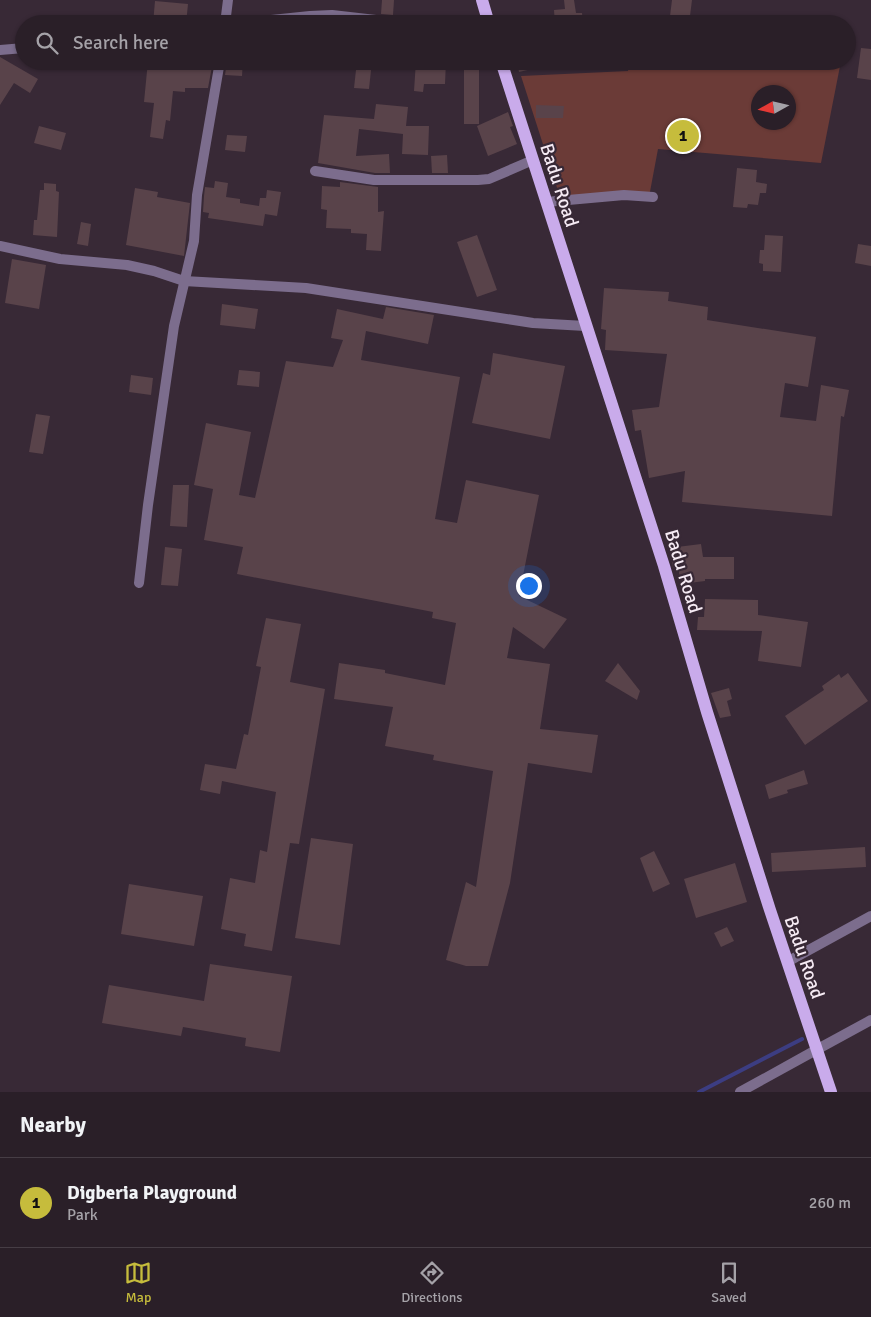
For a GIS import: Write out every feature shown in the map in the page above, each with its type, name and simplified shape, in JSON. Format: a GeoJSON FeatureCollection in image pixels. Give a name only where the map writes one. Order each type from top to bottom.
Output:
{"type":"FeatureCollection","features":[{"type":"Feature","properties":{"kind":"main road"},"geometry":{"type":"LineString","coordinates":[[482,0],[486,15]]}},
{"type":"Feature","properties":{"kind":"main road","name":"Badu Road"},"geometry":{"type":"LineString","coordinates":[[504,70],[664,566],[706,712],[831,1092]]}},
{"type":"Feature","properties":{"kind":"street"},"geometry":{"type":"LineString","coordinates":[[226,15],[228,0]]}},
{"type":"Feature","properties":{"kind":"street"},"geometry":{"type":"LineString","coordinates":[[0,50],[15,49]]}},
{"type":"Feature","properties":{"kind":"street"},"geometry":{"type":"LineString","coordinates":[[139,583],[148,505],[173,336],[194,241],[196,195],[218,70]]}},
{"type":"Feature","properties":{"kind":"street"},"geometry":{"type":"LineString","coordinates":[[315,171],[374,180],[478,180],[489,179],[533,160]]}},
{"type":"Feature","properties":{"kind":"street"},"geometry":{"type":"LineString","coordinates":[[546,202],[624,195],[653,197]]}},
{"type":"Feature","properties":{"kind":"street"},"geometry":{"type":"LineString","coordinates":[[0,246],[60,259],[127,265],[154,271],[184,282],[306,288],[533,323],[585,326]]}},
{"type":"Feature","properties":{"kind":"street"},"geometry":{"type":"LineString","coordinates":[[788,962],[871,916]]}},
{"type":"Feature","properties":{"kind":"street"},"geometry":{"type":"LineString","coordinates":[[740,1092],[871,1020]]}},
{"type":"Feature","properties":{"kind":"shaded area"},"geometry":{"type":"Polygon","coordinates":[[[628,70],[839,70],[821,163],[658,149],[649,197],[560,197],[521,76],[628,70]]]}},
{"type":"Feature","properties":{"kind":"building"},"geometry":{"type":"Polygon","coordinates":[[[382,0],[394,0],[393,15],[381,14],[382,0]]]}},
{"type":"Feature","properties":{"kind":"building"},"geometry":{"type":"Polygon","coordinates":[[[564,0],[574,0],[576,13],[582,13],[582,15],[554,15],[554,10],[565,9],[564,0]]]}},
{"type":"Feature","properties":{"kind":"building"},"geometry":{"type":"Polygon","coordinates":[[[672,0],[692,0],[690,15],[670,15],[672,0]]]}},
{"type":"Feature","properties":{"kind":"building"},"geometry":{"type":"Polygon","coordinates":[[[155,1],[188,4],[187,15],[154,15],[155,1]]]}},
{"type":"Feature","properties":{"kind":"building"},"geometry":{"type":"Polygon","coordinates":[[[861,48],[871,49],[871,80],[857,78],[861,48]]]}},
{"type":"Feature","properties":{"kind":"building"},"geometry":{"type":"Polygon","coordinates":[[[0,57],[15,66],[15,70],[22,70],[38,79],[30,93],[14,83],[0,105],[0,57]]]}},
{"type":"Feature","properties":{"kind":"building"},"geometry":{"type":"Polygon","coordinates":[[[147,70],[211,70],[208,88],[185,88],[185,92],[173,91],[170,121],[166,120],[163,139],[150,137],[154,103],[144,102],[147,70]]]}},
{"type":"Feature","properties":{"kind":"building"},"geometry":{"type":"Polygon","coordinates":[[[226,70],[242,70],[242,76],[225,75],[226,70]]]}},
{"type":"Feature","properties":{"kind":"building"},"geometry":{"type":"Polygon","coordinates":[[[356,70],[371,70],[369,89],[354,88],[356,70]]]}},
{"type":"Feature","properties":{"kind":"building"},"geometry":{"type":"Polygon","coordinates":[[[415,70],[446,70],[445,84],[424,84],[423,92],[414,91],[415,70]]]}},
{"type":"Feature","properties":{"kind":"building"},"geometry":{"type":"Polygon","coordinates":[[[464,70],[479,70],[479,124],[464,124],[464,70]]]}},
{"type":"Feature","properties":{"kind":"building"},"geometry":{"type":"Polygon","coordinates":[[[376,104],[408,107],[406,126],[429,126],[428,155],[402,154],[403,134],[359,129],[356,156],[389,154],[390,173],[375,173],[318,163],[324,115],[374,119],[376,104]]]}},
{"type":"Feature","properties":{"kind":"building"},"geometry":{"type":"Polygon","coordinates":[[[536,105],[564,106],[563,118],[536,118],[536,105]]]}},
{"type":"Feature","properties":{"kind":"building"},"geometry":{"type":"Polygon","coordinates":[[[508,112],[513,126],[510,127],[517,144],[488,156],[477,126],[508,112]]]}},
{"type":"Feature","properties":{"kind":"building"},"geometry":{"type":"Polygon","coordinates":[[[39,126],[66,133],[61,150],[34,143],[39,126]]]}},
{"type":"Feature","properties":{"kind":"building"},"geometry":{"type":"Polygon","coordinates":[[[227,135],[247,136],[245,152],[225,150],[227,135]]]}},
{"type":"Feature","properties":{"kind":"building"},"geometry":{"type":"Polygon","coordinates":[[[447,155],[448,173],[432,173],[431,156],[447,155]]]}},
{"type":"Feature","properties":{"kind":"building"},"geometry":{"type":"Polygon","coordinates":[[[737,168],[757,170],[756,182],[767,184],[766,193],[760,193],[758,205],[748,204],[747,208],[733,207],[737,168]]]}},
{"type":"Feature","properties":{"kind":"building"},"geometry":{"type":"Polygon","coordinates":[[[215,181],[228,183],[226,197],[240,199],[240,203],[259,206],[260,198],[266,198],[267,190],[281,192],[277,216],[265,214],[263,226],[208,218],[209,213],[203,212],[205,187],[214,188],[215,181]]]}},
{"type":"Feature","properties":{"kind":"building"},"geometry":{"type":"Polygon","coordinates":[[[340,182],[378,187],[378,212],[384,211],[381,251],[366,250],[367,234],[351,233],[351,229],[326,228],[327,210],[321,209],[322,186],[340,187],[340,182]]]}},
{"type":"Feature","properties":{"kind":"building"},"geometry":{"type":"Polygon","coordinates":[[[44,183],[56,184],[56,191],[59,192],[57,237],[33,235],[34,220],[37,220],[40,190],[44,190],[44,183]]]}},
{"type":"Feature","properties":{"kind":"building"},"geometry":{"type":"Polygon","coordinates":[[[135,188],[158,192],[157,197],[190,203],[184,256],[126,245],[135,188]]]}},
{"type":"Feature","properties":{"kind":"building"},"geometry":{"type":"Polygon","coordinates":[[[81,222],[91,224],[88,246],[77,244],[81,222]]]}},
{"type":"Feature","properties":{"kind":"building"},"geometry":{"type":"Polygon","coordinates":[[[477,235],[497,290],[477,297],[457,242],[477,235]]]}},
{"type":"Feature","properties":{"kind":"building"},"geometry":{"type":"Polygon","coordinates":[[[765,235],[783,236],[781,272],[763,271],[763,264],[759,263],[760,250],[764,250],[765,235]]]}},
{"type":"Feature","properties":{"kind":"building"},"geometry":{"type":"Polygon","coordinates":[[[858,244],[871,246],[871,266],[855,263],[858,244]]]}},
{"type":"Feature","properties":{"kind":"building"},"geometry":{"type":"Polygon","coordinates":[[[12,259],[46,265],[39,309],[5,303],[12,259]]]}},
{"type":"Feature","properties":{"kind":"building"},"geometry":{"type":"Polygon","coordinates":[[[604,288],[669,292],[668,301],[708,307],[707,320],[816,337],[808,387],[785,383],[780,417],[816,421],[821,385],[849,390],[844,417],[841,416],[832,516],[682,502],[685,471],[649,478],[641,430],[635,431],[632,410],[659,407],[667,354],[605,350],[606,330],[601,329],[604,288]]]}},
{"type":"Feature","properties":{"kind":"building"},"geometry":{"type":"Polygon","coordinates":[[[222,304],[258,309],[255,329],[220,325],[222,304]]]}},
{"type":"Feature","properties":{"kind":"building"},"geometry":{"type":"Polygon","coordinates":[[[386,307],[434,315],[428,344],[366,331],[361,360],[460,377],[435,519],[457,523],[466,480],[539,495],[519,596],[567,619],[544,649],[513,627],[507,658],[550,664],[540,729],[598,735],[592,773],[528,763],[510,883],[488,966],[466,966],[446,960],[466,882],[476,887],[493,771],[433,760],[434,755],[385,746],[393,707],[334,699],[339,663],[385,670],[385,673],[445,685],[456,623],[432,618],[433,612],[237,574],[243,547],[204,540],[213,489],[194,485],[206,423],[251,432],[239,495],[255,498],[286,361],[333,367],[343,340],[331,338],[337,309],[383,319],[386,307]]]}},
{"type":"Feature","properties":{"kind":"building"},"geometry":{"type":"Polygon","coordinates":[[[493,353],[565,366],[550,439],[472,423],[483,373],[490,375],[493,353]]]}},
{"type":"Feature","properties":{"kind":"building"},"geometry":{"type":"Polygon","coordinates":[[[239,370],[260,372],[259,387],[237,385],[239,370]]]}},
{"type":"Feature","properties":{"kind":"building"},"geometry":{"type":"Polygon","coordinates":[[[131,375],[153,378],[151,395],[129,392],[131,375]]]}},
{"type":"Feature","properties":{"kind":"building"},"geometry":{"type":"Polygon","coordinates":[[[36,414],[50,416],[43,454],[29,452],[36,414]]]}},
{"type":"Feature","properties":{"kind":"building"},"geometry":{"type":"Polygon","coordinates":[[[173,485],[189,485],[187,527],[170,526],[173,485]]]}},
{"type":"Feature","properties":{"kind":"building"},"geometry":{"type":"Polygon","coordinates":[[[701,544],[703,557],[734,557],[734,579],[705,579],[705,581],[681,584],[678,567],[673,568],[669,548],[701,544]]]}},
{"type":"Feature","properties":{"kind":"building"},"geometry":{"type":"Polygon","coordinates":[[[165,547],[182,549],[178,586],[161,585],[165,547]]]}},
{"type":"Feature","properties":{"kind":"building"},"geometry":{"type":"Polygon","coordinates":[[[705,599],[758,600],[758,615],[808,622],[801,667],[758,661],[762,631],[697,630],[698,617],[704,617],[705,599]]]}},
{"type":"Feature","properties":{"kind":"building"},"geometry":{"type":"Polygon","coordinates":[[[266,618],[301,624],[290,682],[325,689],[299,844],[290,843],[272,951],[244,946],[246,934],[221,929],[230,878],[255,883],[260,850],[267,852],[276,792],[222,781],[220,794],[200,790],[205,764],[236,769],[244,734],[248,735],[261,667],[256,666],[266,618]]]}},
{"type":"Feature","properties":{"kind":"building"},"geometry":{"type":"Polygon","coordinates":[[[618,663],[640,691],[637,700],[605,681],[618,663]]]}},
{"type":"Feature","properties":{"kind":"building"},"geometry":{"type":"Polygon","coordinates":[[[848,673],[868,701],[805,745],[785,716],[824,690],[822,686],[839,674],[841,678],[848,673]]]}},
{"type":"Feature","properties":{"kind":"building"},"geometry":{"type":"Polygon","coordinates":[[[729,688],[732,699],[727,701],[731,716],[720,718],[711,693],[729,688]]]}},
{"type":"Feature","properties":{"kind":"building"},"geometry":{"type":"Polygon","coordinates":[[[804,770],[808,784],[787,790],[788,793],[769,799],[765,785],[804,770]]]}},
{"type":"Feature","properties":{"kind":"building"},"geometry":{"type":"Polygon","coordinates":[[[311,838],[353,844],[340,945],[295,938],[311,838]]]}},
{"type":"Feature","properties":{"kind":"building"},"geometry":{"type":"Polygon","coordinates":[[[865,847],[866,867],[772,872],[771,853],[865,847]]]}},
{"type":"Feature","properties":{"kind":"building"},"geometry":{"type":"Polygon","coordinates":[[[654,851],[670,884],[653,892],[640,858],[654,851]]]}},
{"type":"Feature","properties":{"kind":"building"},"geometry":{"type":"Polygon","coordinates":[[[735,863],[747,902],[696,918],[684,879],[735,863]]]}},
{"type":"Feature","properties":{"kind":"building"},"geometry":{"type":"Polygon","coordinates":[[[129,884],[203,896],[194,946],[121,934],[129,884]]]}},
{"type":"Feature","properties":{"kind":"building"},"geometry":{"type":"Polygon","coordinates":[[[727,927],[734,941],[721,947],[714,933],[727,927]]]}},
{"type":"Feature","properties":{"kind":"building"},"geometry":{"type":"Polygon","coordinates":[[[210,964],[292,976],[280,1052],[245,1046],[246,1038],[183,1027],[181,1036],[102,1023],[109,985],[204,1001],[210,964]]]}},
{"type":"Feature","properties":{"kind":"waterway"},"geometry":{"type":"LineString","coordinates":[[699,1092],[802,1039]]}},
{"type":"Feature","properties":{"kind":"place","name":"Digberia Playground"},"geometry":{"type":"Point","coordinates":[683,136]}}]}
